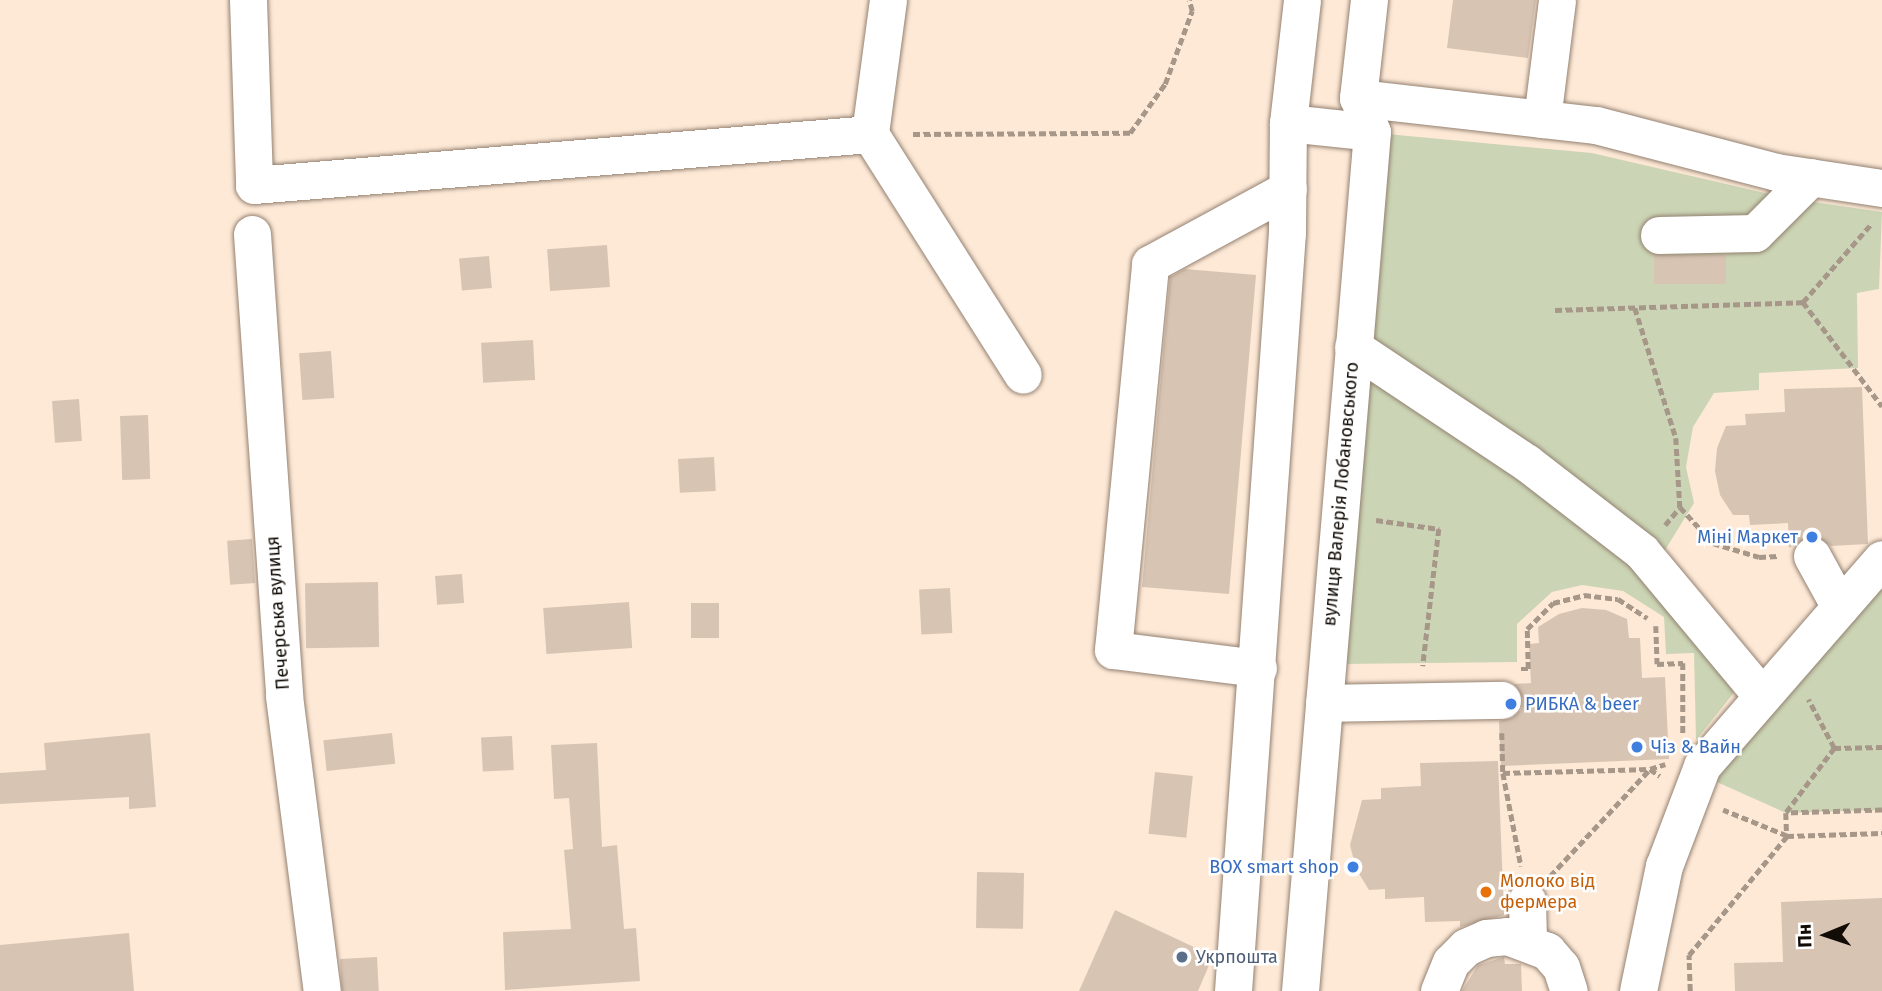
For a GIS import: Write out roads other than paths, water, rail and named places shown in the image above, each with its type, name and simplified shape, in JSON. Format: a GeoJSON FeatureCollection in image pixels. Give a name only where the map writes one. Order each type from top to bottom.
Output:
{"type":"FeatureCollection","features":[{"type":"Feature","properties":{"kind":"street"},"geometry":{"type":"LineString","coordinates":[[248,0],[254,185],[870,134]]}},
{"type":"Feature","properties":{"kind":"street"},"geometry":{"type":"LineString","coordinates":[[888,0],[870,134],[1023,375]]}},
{"type":"Feature","properties":{"kind":"street"},"geometry":{"type":"LineString","coordinates":[[1233,991],[1258,668],[1288,189],[1288,123],[1302,0]]}},
{"type":"Feature","properties":{"kind":"street","name":"вулиця Валерія Лобановського"},"geometry":{"type":"LineString","coordinates":[[1300,991],[1372,132],[1358,98],[1368,0]]}},
{"type":"Feature","properties":{"kind":"street"},"geometry":{"type":"LineString","coordinates":[[1542,119],[1557,0]]}},
{"type":"Feature","properties":{"kind":"street"},"geometry":{"type":"LineString","coordinates":[[1358,98],[1596,125],[1811,177],[1878,204]]}},
{"type":"Feature","properties":{"kind":"street"},"geometry":{"type":"LineString","coordinates":[[1288,123],[1372,132]]}},
{"type":"Feature","properties":{"kind":"street"},"geometry":{"type":"LineString","coordinates":[[1659,235],[1755,233],[1811,177]]}},
{"type":"Feature","properties":{"kind":"street"},"geometry":{"type":"LineString","coordinates":[[1258,668],[1113,650],[1150,264],[1288,189]]}},
{"type":"Feature","properties":{"kind":"street","name":"Печерська вулиця"},"geometry":{"type":"LineString","coordinates":[[252,234],[284,696],[321,991]]}},
{"type":"Feature","properties":{"kind":"street"},"geometry":{"type":"LineString","coordinates":[[1353,348],[1527,463],[1642,552],[1762,696]]}},
{"type":"Feature","properties":{"kind":"street"},"geometry":{"type":"LineString","coordinates":[[1812,556],[1840,607]]}},
{"type":"Feature","properties":{"kind":"street"},"geometry":{"type":"LineString","coordinates":[[1638,991],[1664,866],[1702,766],[1882,559]]}},
{"type":"Feature","properties":{"kind":"street"},"geometry":{"type":"LineString","coordinates":[[1324,703],[1502,700]]}},
{"type":"Feature","properties":{"kind":"street"},"geometry":{"type":"LineString","coordinates":[[1527,900],[1528,940]]}},
{"type":"Feature","properties":{"kind":"street"},"geometry":{"type":"LineString","coordinates":[[1439,991],[1451,962],[1466,947],[1486,938],[1528,940],[1547,951],[1561,967],[1569,991]]}},
{"type":"Feature","properties":{"kind":"place","name":"Міні Маркет"},"geometry":{"type":"Point","coordinates":[1812,537]}},
{"type":"Feature","properties":{"kind":"place","name":"РИБКА & beer"},"geometry":{"type":"Point","coordinates":[1511,704]}},
{"type":"Feature","properties":{"kind":"place","name":"Чіз & Вайн"},"geometry":{"type":"Point","coordinates":[1637,747]}},
{"type":"Feature","properties":{"kind":"place","name":"BOX smart shop"},"geometry":{"type":"Point","coordinates":[1353,867]}},
{"type":"Feature","properties":{"kind":"place","name":"Молоко від фермера"},"geometry":{"type":"Point","coordinates":[1486,892]}},
{"type":"Feature","properties":{"kind":"place","name":"Укрпошта"},"geometry":{"type":"Point","coordinates":[1182,957]}}]}
